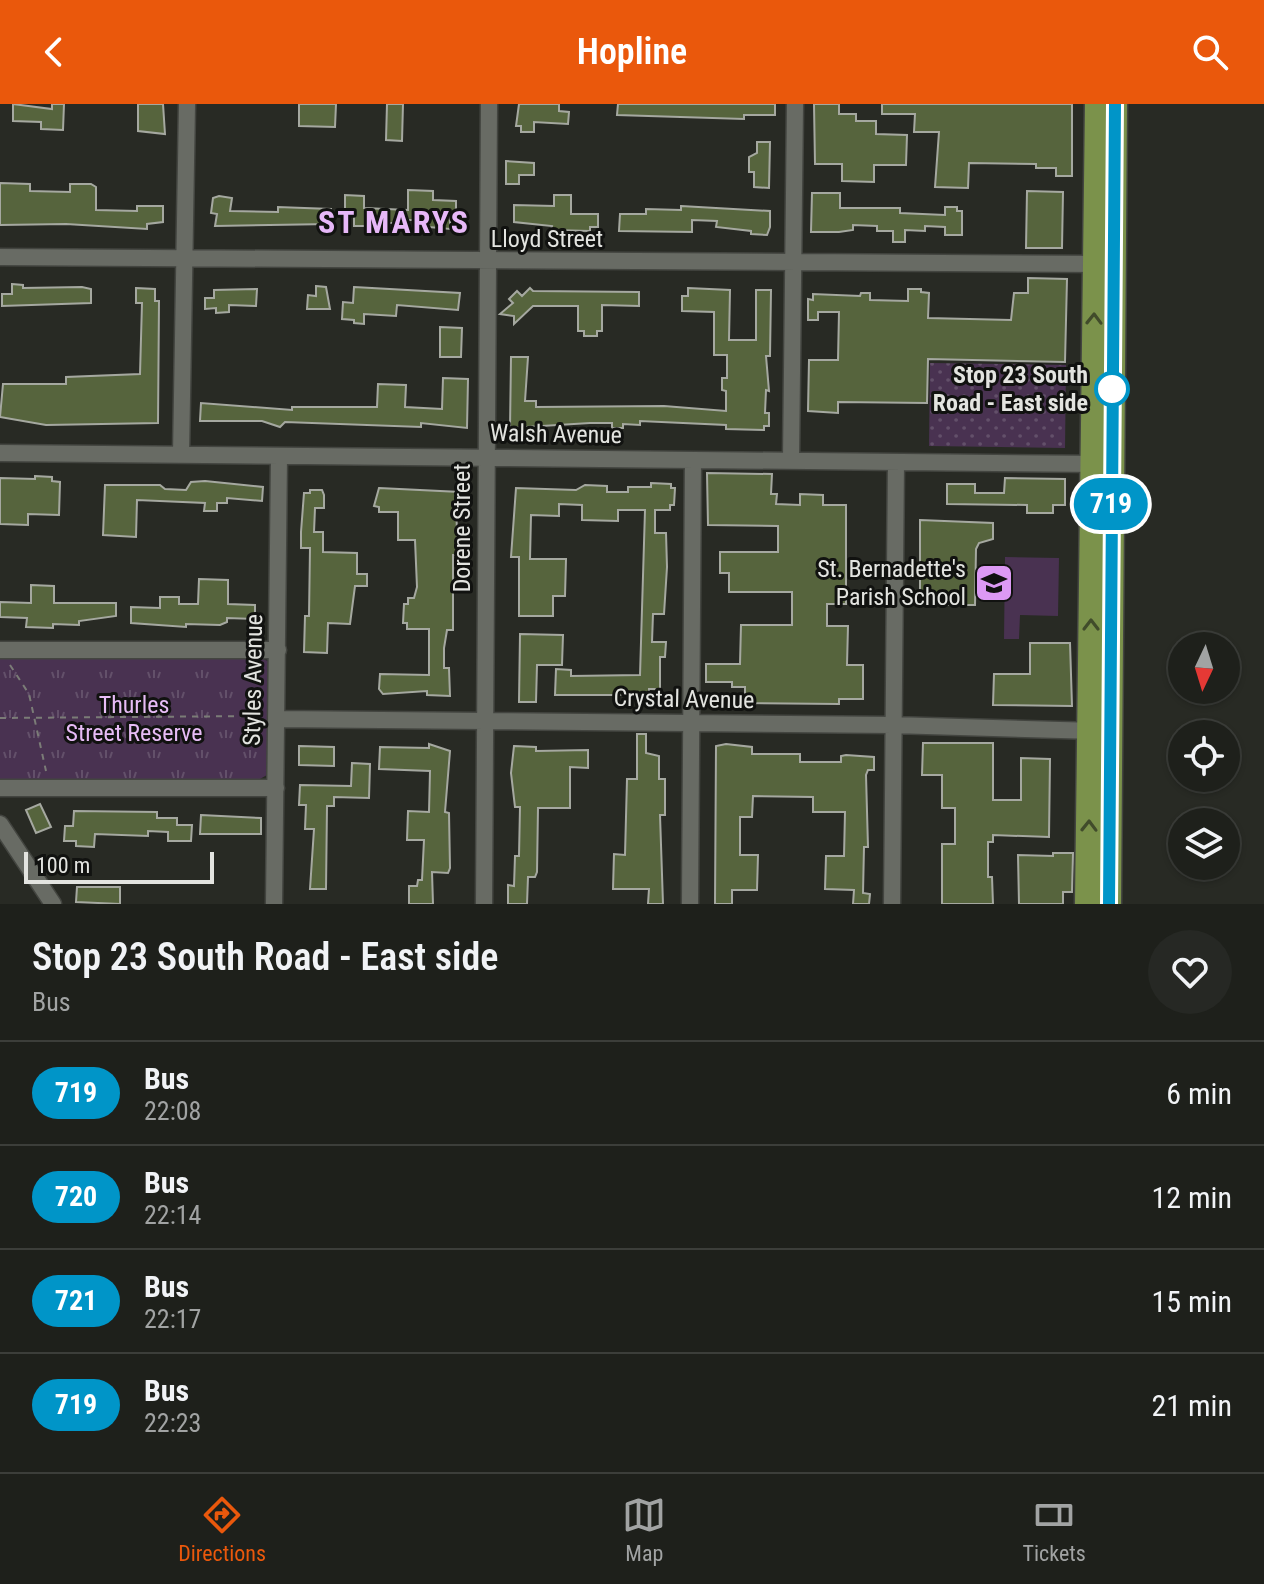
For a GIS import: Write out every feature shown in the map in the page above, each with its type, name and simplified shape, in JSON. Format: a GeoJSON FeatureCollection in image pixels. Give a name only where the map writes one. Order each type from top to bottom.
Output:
{"type":"FeatureCollection","features":[{"type":"Feature","properties":{"kind":"highway"},"geometry":{"type":"LineString","coordinates":[[1097,104],[1103,264],[1100,732],[1109,904]]}},
{"type":"Feature","properties":{"kind":"highway"},"geometry":{"type":"LineString","coordinates":[[1103,264],[1115,104]]}},
{"type":"Feature","properties":{"kind":"highway"},"geometry":{"type":"LineString","coordinates":[[1087,904],[1100,732]]}},
{"type":"Feature","properties":{"kind":"street"},"geometry":{"type":"LineString","coordinates":[[181,455],[187,104]]}},
{"type":"Feature","properties":{"kind":"street","name":"Dorene Street"},"geometry":{"type":"LineString","coordinates":[[484,904],[489,104]]}},
{"type":"Feature","properties":{"kind":"street"},"geometry":{"type":"LineString","coordinates":[[791,461],[795,104]]}},
{"type":"Feature","properties":{"kind":"street","name":"Lloyd Street"},"geometry":{"type":"LineString","coordinates":[[0,257],[1103,264]]}},
{"type":"Feature","properties":{"kind":"street","name":"Walsh Avenue"},"geometry":{"type":"LineString","coordinates":[[0,453],[1102,464]]}},
{"type":"Feature","properties":{"kind":"street","name":"Styles Avenue"},"geometry":{"type":"LineString","coordinates":[[274,904],[279,456]]}},
{"type":"Feature","properties":{"kind":"street"},"geometry":{"type":"LineString","coordinates":[[690,904],[693,460]]}},
{"type":"Feature","properties":{"kind":"street"},"geometry":{"type":"LineString","coordinates":[[892,904],[896,462]]}},
{"type":"Feature","properties":{"kind":"street"},"geometry":{"type":"LineString","coordinates":[[0,650],[278,650]]}},
{"type":"Feature","properties":{"kind":"street","name":"Crystal Avenue"},"geometry":{"type":"LineString","coordinates":[[278,718],[893,725],[1100,732]]}},
{"type":"Feature","properties":{"kind":"street"},"geometry":{"type":"LineString","coordinates":[[0,788],[276,788]]}},
{"type":"Feature","properties":{"kind":"street"},"geometry":{"type":"LineString","coordinates":[[0,824],[53,904]]}},
{"type":"Feature","properties":{"kind":"path"},"geometry":{"type":"LineString","coordinates":[[0,650],[29,694],[49,788]]}},
{"type":"Feature","properties":{"kind":"path"},"geometry":{"type":"LineString","coordinates":[[0,718],[278,718]]}},
{"type":"Feature","properties":{"kind":"green space"},"geometry":{"type":"Polygon","coordinates":[[[930,363],[1066,365],[1065,448],[929,446],[930,363]]]}},
{"type":"Feature","properties":{"kind":"green space"},"geometry":{"type":"Polygon","coordinates":[[[1005,557],[1059,558],[1058,616],[1020,615],[1019,639],[1004,639],[1005,557]]]}},
{"type":"Feature","properties":{"kind":"green space","name":"Thurles Street Reserve"},"geometry":{"type":"Polygon","coordinates":[[[0,656],[257,657],[268,661],[267,775],[258,780],[0,781],[0,656]]]}},
{"type":"Feature","properties":{"kind":"building"},"geometry":{"type":"Polygon","coordinates":[[[13,104],[52,109],[52,104],[64,104],[63,130],[41,129],[41,122],[13,121],[13,104]]]}},
{"type":"Feature","properties":{"kind":"building"},"geometry":{"type":"Polygon","coordinates":[[[138,104],[163,104],[165,134],[138,131],[138,104]]]}},
{"type":"Feature","properties":{"kind":"building"},"geometry":{"type":"Polygon","coordinates":[[[299,104],[336,104],[335,127],[299,126],[299,104]]]}},
{"type":"Feature","properties":{"kind":"building"},"geometry":{"type":"Polygon","coordinates":[[[387,104],[403,104],[402,141],[386,140],[387,104]]]}},
{"type":"Feature","properties":{"kind":"building"},"geometry":{"type":"Polygon","coordinates":[[[519,104],[559,104],[559,111],[569,112],[568,124],[534,122],[534,132],[521,132],[521,126],[516,126],[519,104]]]}},
{"type":"Feature","properties":{"kind":"building"},"geometry":{"type":"Polygon","coordinates":[[[618,104],[775,104],[775,115],[744,115],[744,119],[617,115],[618,104]]]}},
{"type":"Feature","properties":{"kind":"building"},"geometry":{"type":"Polygon","coordinates":[[[814,104],[839,104],[839,114],[856,114],[856,121],[876,121],[876,134],[907,135],[906,165],[874,165],[874,182],[842,181],[842,164],[815,164],[814,104]]]}},
{"type":"Feature","properties":{"kind":"building"},"geometry":{"type":"Polygon","coordinates":[[[882,104],[1072,104],[1072,176],[1056,176],[1056,168],[1036,168],[1036,164],[969,163],[968,188],[935,187],[939,132],[914,132],[915,114],[882,114],[882,104]]]}},
{"type":"Feature","properties":{"kind":"building"},"geometry":{"type":"Polygon","coordinates":[[[757,142],[770,142],[769,188],[754,187],[754,172],[749,172],[749,157],[757,153],[757,142]]]}},
{"type":"Feature","properties":{"kind":"building"},"geometry":{"type":"Polygon","coordinates":[[[506,161],[534,163],[534,175],[519,175],[519,184],[506,184],[506,161]]]}},
{"type":"Feature","properties":{"kind":"building"},"geometry":{"type":"Polygon","coordinates":[[[0,183],[30,184],[30,191],[70,192],[70,184],[91,184],[96,187],[96,210],[137,211],[137,206],[163,206],[163,222],[147,224],[147,229],[66,224],[0,225],[0,183]]]}},
{"type":"Feature","properties":{"kind":"building"},"geometry":{"type":"Polygon","coordinates":[[[408,190],[433,191],[433,200],[456,201],[456,217],[450,216],[450,229],[418,226],[418,220],[395,220],[394,223],[384,223],[384,226],[354,226],[354,211],[345,211],[345,195],[364,196],[364,208],[408,210],[408,190]]]}},
{"type":"Feature","properties":{"kind":"building"},"geometry":{"type":"Polygon","coordinates":[[[1027,191],[1063,192],[1062,248],[1026,248],[1027,191]]]}},
{"type":"Feature","properties":{"kind":"building"},"geometry":{"type":"Polygon","coordinates":[[[812,193],[840,193],[840,208],[900,208],[900,213],[945,215],[945,207],[957,207],[957,211],[962,211],[962,235],[945,235],[945,227],[925,226],[925,231],[905,230],[905,242],[893,242],[893,231],[877,231],[877,226],[853,225],[853,230],[811,232],[812,193]]]}},
{"type":"Feature","properties":{"kind":"building"},"geometry":{"type":"Polygon","coordinates":[[[554,195],[571,195],[571,214],[598,214],[598,227],[590,227],[590,231],[551,230],[552,226],[514,222],[514,205],[554,206],[554,195]]]}},
{"type":"Feature","properties":{"kind":"building"},"geometry":{"type":"Polygon","coordinates":[[[213,198],[232,198],[230,211],[278,212],[278,207],[331,209],[330,224],[215,226],[217,214],[211,213],[213,198]]]}},
{"type":"Feature","properties":{"kind":"building"},"geometry":{"type":"Polygon","coordinates":[[[681,206],[770,211],[770,227],[767,235],[751,234],[751,231],[716,227],[717,221],[692,220],[692,232],[619,231],[620,214],[646,214],[646,209],[681,210],[681,206]]]}},
{"type":"Feature","properties":{"kind":"building"},"geometry":{"type":"Polygon","coordinates":[[[1028,278],[1067,279],[1065,362],[928,359],[927,403],[838,402],[838,413],[808,411],[809,360],[838,360],[839,312],[818,312],[818,320],[808,320],[808,299],[813,300],[813,294],[860,296],[861,293],[870,293],[870,300],[908,301],[908,289],[921,289],[921,292],[929,293],[928,318],[1011,320],[1014,293],[1028,293],[1028,278]]]}},
{"type":"Feature","properties":{"kind":"building"},"geometry":{"type":"Polygon","coordinates":[[[12,284],[23,285],[23,288],[91,289],[91,303],[2,306],[2,294],[12,294],[12,284]]]}},
{"type":"Feature","properties":{"kind":"building"},"geometry":{"type":"Polygon","coordinates":[[[316,286],[326,287],[330,309],[307,309],[308,295],[316,296],[316,286]]]}},
{"type":"Feature","properties":{"kind":"building"},"geometry":{"type":"Polygon","coordinates":[[[354,287],[460,293],[458,310],[397,305],[396,316],[364,314],[364,324],[354,323],[354,320],[342,319],[343,302],[353,303],[354,287]]]}},
{"type":"Feature","properties":{"kind":"building"},"geometry":{"type":"Polygon","coordinates":[[[136,288],[155,289],[155,301],[159,301],[158,423],[46,425],[0,417],[3,384],[66,384],[66,377],[140,374],[142,303],[136,303],[136,288]]]}},
{"type":"Feature","properties":{"kind":"building"},"geometry":{"type":"Polygon","coordinates":[[[530,288],[533,291],[639,292],[639,306],[602,305],[602,331],[597,331],[597,336],[584,336],[584,331],[578,331],[578,306],[533,306],[514,324],[514,316],[500,314],[513,303],[509,299],[517,291],[522,296],[530,288]]]}},
{"type":"Feature","properties":{"kind":"building"},"geometry":{"type":"Polygon","coordinates":[[[688,288],[730,290],[729,340],[756,340],[756,290],[771,290],[770,356],[766,356],[769,391],[766,390],[765,413],[769,413],[769,426],[764,426],[764,430],[640,421],[640,425],[623,424],[623,428],[612,428],[612,423],[590,423],[510,428],[511,357],[528,357],[525,401],[536,401],[536,407],[664,406],[726,411],[726,391],[722,390],[722,378],[727,378],[727,355],[714,355],[714,312],[682,311],[682,296],[688,296],[688,288]]]}},
{"type":"Feature","properties":{"kind":"building"},"geometry":{"type":"Polygon","coordinates":[[[257,289],[256,306],[229,305],[229,312],[216,313],[216,308],[205,309],[205,298],[214,298],[214,290],[257,289]]]}},
{"type":"Feature","properties":{"kind":"building"},"geometry":{"type":"Polygon","coordinates":[[[440,327],[462,328],[461,357],[440,357],[440,327]]]}},
{"type":"Feature","properties":{"kind":"building"},"geometry":{"type":"Polygon","coordinates":[[[443,378],[468,379],[467,428],[421,423],[421,427],[285,422],[280,427],[262,421],[200,421],[201,403],[292,410],[292,407],[377,407],[378,384],[406,385],[405,407],[442,409],[443,378]]]}},
{"type":"Feature","properties":{"kind":"building"},"geometry":{"type":"Polygon","coordinates":[[[707,473],[772,474],[771,494],[777,494],[776,504],[800,505],[800,494],[823,495],[823,505],[846,505],[846,604],[827,604],[827,626],[848,626],[847,665],[863,665],[863,699],[839,699],[839,704],[745,703],[745,687],[732,687],[732,682],[706,682],[706,664],[740,664],[741,625],[792,625],[792,592],[729,592],[729,573],[720,573],[720,552],[778,552],[778,526],[708,525],[707,473]]]}},
{"type":"Feature","properties":{"kind":"building"},"geometry":{"type":"Polygon","coordinates":[[[35,476],[52,477],[52,481],[60,482],[59,515],[28,514],[28,525],[0,524],[0,478],[35,479],[35,476]]]}},
{"type":"Feature","properties":{"kind":"building"},"geometry":{"type":"Polygon","coordinates":[[[1005,478],[1065,479],[1065,505],[1053,505],[1053,513],[1027,513],[1027,505],[947,504],[947,484],[975,484],[975,493],[1004,493],[1005,478]]]}},
{"type":"Feature","properties":{"kind":"building"},"geometry":{"type":"Polygon","coordinates":[[[191,482],[263,487],[262,501],[227,498],[227,503],[217,503],[217,511],[204,511],[205,503],[137,500],[136,537],[103,535],[105,485],[160,485],[165,489],[186,490],[191,482]]]}},
{"type":"Feature","properties":{"kind":"building"},"geometry":{"type":"Polygon","coordinates":[[[651,483],[671,484],[671,488],[675,488],[674,505],[670,505],[670,510],[655,510],[655,533],[666,533],[667,567],[664,614],[653,614],[652,642],[666,642],[665,657],[660,657],[660,689],[649,689],[649,695],[555,695],[556,669],[571,670],[571,676],[640,675],[645,510],[618,510],[618,521],[582,520],[582,505],[559,504],[559,516],[531,515],[530,559],[566,559],[565,596],[553,596],[553,616],[519,616],[519,557],[511,557],[516,488],[576,490],[585,485],[607,486],[607,492],[628,492],[628,487],[651,487],[651,483]]]}},
{"type":"Feature","properties":{"kind":"building"},"geometry":{"type":"Polygon","coordinates":[[[379,488],[460,492],[460,507],[456,507],[458,555],[453,555],[453,630],[447,630],[444,648],[444,668],[449,668],[450,696],[427,695],[427,691],[383,694],[379,689],[380,674],[429,675],[429,629],[407,629],[407,623],[403,623],[404,604],[408,604],[408,598],[414,598],[417,587],[415,540],[398,540],[398,512],[379,512],[379,507],[374,506],[379,488]]]}},
{"type":"Feature","properties":{"kind":"building"},"geometry":{"type":"Polygon","coordinates":[[[310,490],[322,490],[324,495],[324,508],[315,508],[314,532],[323,532],[323,552],[357,553],[357,574],[367,574],[367,586],[355,586],[350,624],[328,623],[327,653],[304,652],[305,616],[309,616],[310,548],[301,548],[301,532],[304,493],[310,493],[310,490]]]}},
{"type":"Feature","properties":{"kind":"building"},"geometry":{"type":"Polygon","coordinates":[[[920,520],[993,523],[993,539],[979,543],[976,549],[975,605],[920,605],[920,520]]]}},
{"type":"Feature","properties":{"kind":"building"},"geometry":{"type":"Polygon","coordinates":[[[199,579],[228,580],[228,604],[255,605],[255,619],[227,618],[227,622],[220,625],[186,624],[186,627],[131,623],[131,607],[160,608],[160,597],[179,597],[179,604],[198,604],[199,579]]]}},
{"type":"Feature","properties":{"kind":"building"},"geometry":{"type":"Polygon","coordinates":[[[31,585],[54,586],[54,603],[116,603],[116,616],[79,621],[79,625],[53,624],[53,628],[26,627],[27,618],[0,617],[0,602],[31,603],[31,585]]]}},
{"type":"Feature","properties":{"kind":"building"},"geometry":{"type":"Polygon","coordinates":[[[520,634],[563,635],[562,665],[537,665],[536,702],[519,702],[520,634]]]}},
{"type":"Feature","properties":{"kind":"building"},"geometry":{"type":"Polygon","coordinates":[[[1030,643],[1070,643],[1072,706],[993,705],[994,674],[1030,674],[1030,643]]]}},
{"type":"Feature","properties":{"kind":"building"},"geometry":{"type":"Polygon","coordinates":[[[637,734],[646,734],[646,753],[659,756],[659,779],[665,779],[665,815],[660,815],[663,904],[648,904],[649,889],[613,889],[614,854],[625,855],[627,779],[637,779],[637,734]]]}},
{"type":"Feature","properties":{"kind":"building"},"geometry":{"type":"Polygon","coordinates":[[[923,743],[993,743],[993,800],[1021,800],[1021,758],[1050,759],[1049,837],[993,835],[993,842],[988,842],[988,877],[992,877],[993,904],[942,904],[942,844],[955,844],[955,808],[942,808],[942,775],[922,775],[923,743]]]}},
{"type":"Feature","properties":{"kind":"building"},"geometry":{"type":"Polygon","coordinates":[[[429,744],[450,751],[445,812],[449,813],[450,868],[448,873],[432,872],[433,904],[409,904],[409,886],[417,886],[418,880],[422,880],[424,840],[407,840],[408,811],[429,812],[430,771],[379,769],[380,747],[429,748],[429,744]]]}},
{"type":"Feature","properties":{"kind":"building"},"geometry":{"type":"Polygon","coordinates":[[[299,746],[334,747],[334,766],[299,765],[299,746]]]}},
{"type":"Feature","properties":{"kind":"building"},"geometry":{"type":"Polygon","coordinates":[[[514,746],[536,747],[536,751],[588,750],[588,768],[570,767],[570,808],[538,808],[537,872],[535,877],[528,877],[527,904],[508,904],[508,885],[514,886],[515,856],[519,856],[520,807],[515,807],[511,773],[514,746]]]}},
{"type":"Feature","properties":{"kind":"building"},"geometry":{"type":"Polygon","coordinates":[[[716,746],[752,747],[752,754],[800,754],[800,762],[841,762],[841,756],[846,755],[874,757],[874,770],[868,770],[866,775],[868,847],[864,847],[863,893],[870,894],[869,904],[853,904],[854,890],[825,889],[826,856],[844,856],[845,812],[813,812],[813,797],[753,796],[752,817],[740,817],[740,855],[758,855],[757,890],[732,890],[732,904],[715,904],[716,746]]]}},
{"type":"Feature","properties":{"kind":"building"},"geometry":{"type":"Polygon","coordinates":[[[352,763],[370,764],[369,798],[334,797],[334,806],[327,806],[326,889],[310,889],[314,829],[305,829],[306,805],[299,805],[300,785],[351,786],[352,763]]]}},
{"type":"Feature","properties":{"kind":"building"},"geometry":{"type":"Polygon","coordinates":[[[40,804],[51,827],[36,833],[26,810],[40,804]]]}},
{"type":"Feature","properties":{"kind":"building"},"geometry":{"type":"Polygon","coordinates":[[[74,811],[157,812],[157,818],[177,818],[177,825],[192,825],[191,841],[168,841],[168,832],[148,831],[148,836],[95,834],[94,847],[76,846],[76,841],[64,841],[65,826],[73,826],[74,811]]]}},
{"type":"Feature","properties":{"kind":"building"},"geometry":{"type":"Polygon","coordinates":[[[201,815],[261,818],[261,834],[200,834],[201,815]]]}},
{"type":"Feature","properties":{"kind":"building"},"geometry":{"type":"Polygon","coordinates":[[[1053,853],[1073,853],[1072,892],[1063,892],[1063,904],[1019,904],[1018,855],[1053,856],[1053,853]]]}},
{"type":"Feature","properties":{"kind":"building"},"geometry":{"type":"Polygon","coordinates":[[[77,887],[120,887],[120,904],[76,902],[77,887]]]}},
{"type":"Feature","properties":{"kind":"bus line","name":"719"},"geometry":{"type":"LineString","coordinates":[[1109,904],[1115,104]]}},
{"type":"Feature","properties":{"kind":"place","name":"Stop 23 South Road - East side"},"geometry":{"type":"Point","coordinates":[1112,389]}},
{"type":"Feature","properties":{"kind":"place","name":"St. Bernadette's Parish School"},"geometry":{"type":"Point","coordinates":[994,583]}},
{"type":"Feature","properties":{"kind":"district","name":"ST MARYS"},"geometry":{"type":"Point","coordinates":[394,222]}}]}
